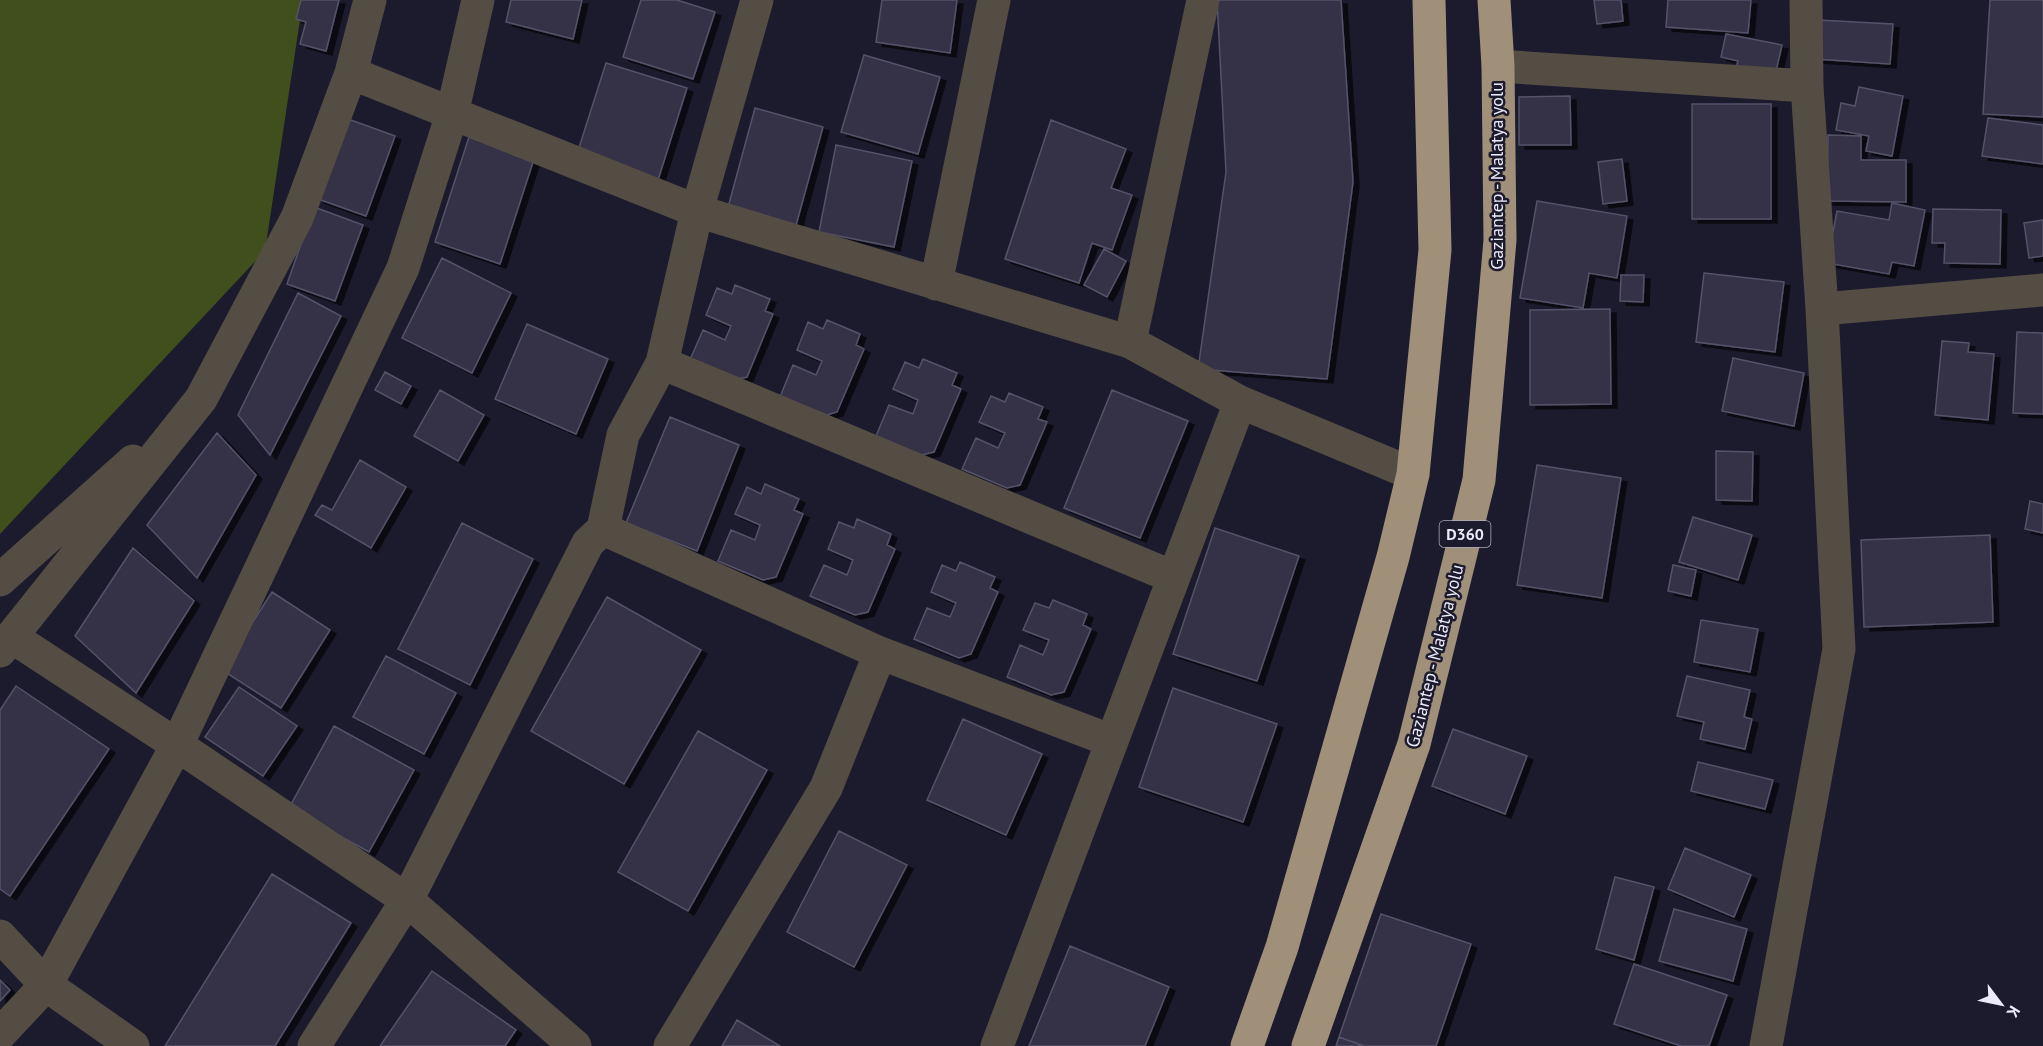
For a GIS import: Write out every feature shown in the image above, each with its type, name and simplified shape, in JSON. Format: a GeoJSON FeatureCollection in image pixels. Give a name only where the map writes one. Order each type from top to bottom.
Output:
{"type":"FeatureCollection","features":[{"type":"Feature","properties":{"kind":"highway"},"geometry":{"type":"LineString","coordinates":[[1247,1046],[1282,947],[1393,557],[1413,474],[1435,250],[1429,0]]}},
{"type":"Feature","properties":{"kind":"highway","name":"Gaziantep - Malatya yolu"},"geometry":{"type":"LineString","coordinates":[[1308,1046],[1413,744],[1479,480],[1500,240],[1498,66],[1494,0]]}},
{"type":"Feature","properties":{"kind":"street"},"geometry":{"type":"LineString","coordinates":[[369,0],[351,74],[297,218],[201,399],[6,644],[177,745],[406,900],[575,1046]]}},
{"type":"Feature","properties":{"kind":"street"},"geometry":{"type":"LineString","coordinates":[[0,1034],[46,984],[177,745],[403,268],[452,114],[478,0]]}},
{"type":"Feature","properties":{"kind":"street"},"geometry":{"type":"LineString","coordinates":[[314,1046],[406,900],[588,543],[603,528],[623,435],[662,363],[696,211],[757,0]]}},
{"type":"Feature","properties":{"kind":"street"},"geometry":{"type":"LineString","coordinates":[[936,284],[994,0]]}},
{"type":"Feature","properties":{"kind":"street"},"geometry":{"type":"LineString","coordinates":[[1130,342],[1203,0]]}},
{"type":"Feature","properties":{"kind":"street"},"geometry":{"type":"LineString","coordinates":[[1766,1046],[1839,649],[1822,309],[1807,86],[1806,0]]}},
{"type":"Feature","properties":{"kind":"street"},"geometry":{"type":"LineString","coordinates":[[1498,66],[1807,86]]}},
{"type":"Feature","properties":{"kind":"street"},"geometry":{"type":"LineString","coordinates":[[351,74],[696,211],[1130,342],[1240,402],[1413,474]]}},
{"type":"Feature","properties":{"kind":"street"},"geometry":{"type":"LineString","coordinates":[[1822,309],[2043,290]]}},
{"type":"Feature","properties":{"kind":"street"},"geometry":{"type":"LineString","coordinates":[[662,363],[1173,577]]}},
{"type":"Feature","properties":{"kind":"street"},"geometry":{"type":"LineString","coordinates":[[0,580],[201,399]]}},
{"type":"Feature","properties":{"kind":"street"},"geometry":{"type":"LineString","coordinates":[[997,1046],[1240,402]]}},
{"type":"Feature","properties":{"kind":"street"},"geometry":{"type":"LineString","coordinates":[[603,528],[880,653],[1112,741]]}},
{"type":"Feature","properties":{"kind":"street"},"geometry":{"type":"LineString","coordinates":[[670,1046],[826,788],[880,653]]}},
{"type":"Feature","properties":{"kind":"street"},"geometry":{"type":"LineString","coordinates":[[0,936],[46,984],[133,1046]]}},
{"type":"Feature","properties":{"kind":"green space"},"geometry":{"type":"Polygon","coordinates":[[[0,0],[303,0],[265,251],[0,534],[0,0]]]}},
{"type":"Feature","properties":{"kind":"building"},"geometry":{"type":"Polygon","coordinates":[[[301,0],[339,0],[326,51],[300,44],[306,22],[296,19],[301,0]]]}},
{"type":"Feature","properties":{"kind":"building"},"geometry":{"type":"Polygon","coordinates":[[[511,0],[582,0],[573,39],[506,22],[511,0]]]}},
{"type":"Feature","properties":{"kind":"building"},"geometry":{"type":"Polygon","coordinates":[[[641,0],[677,0],[715,12],[693,79],[623,57],[641,0]]]}},
{"type":"Feature","properties":{"kind":"building"},"geometry":{"type":"Polygon","coordinates":[[[882,0],[957,0],[950,53],[876,42],[882,0]]]}},
{"type":"Feature","properties":{"kind":"building"},"geometry":{"type":"Polygon","coordinates":[[[1217,0],[1341,0],[1353,182],[1327,379],[1198,369],[1226,172],[1217,0]]]}},
{"type":"Feature","properties":{"kind":"building"},"geometry":{"type":"Polygon","coordinates":[[[1594,0],[1621,0],[1623,21],[1597,24],[1594,0]]]}},
{"type":"Feature","properties":{"kind":"building"},"geometry":{"type":"Polygon","coordinates":[[[1668,0],[1751,0],[1748,33],[1666,27],[1668,0]]]}},
{"type":"Feature","properties":{"kind":"building"},"geometry":{"type":"Polygon","coordinates":[[[1990,0],[2043,0],[2043,117],[1983,114],[1990,0]]]}},
{"type":"Feature","properties":{"kind":"building"},"geometry":{"type":"Polygon","coordinates":[[[1818,20],[1893,24],[1890,64],[1815,59],[1818,20]]]}},
{"type":"Feature","properties":{"kind":"building"},"geometry":{"type":"Polygon","coordinates":[[[1726,34],[1782,45],[1774,80],[1735,72],[1738,61],[1721,57],[1726,34]]]}},
{"type":"Feature","properties":{"kind":"building"},"geometry":{"type":"Polygon","coordinates":[[[864,55],[940,77],[918,154],[841,132],[864,55]]]}},
{"type":"Feature","properties":{"kind":"building"},"geometry":{"type":"Polygon","coordinates":[[[606,63],[687,88],[658,180],[577,154],[606,63]]]}},
{"type":"Feature","properties":{"kind":"building"},"geometry":{"type":"Polygon","coordinates":[[[1859,87],[1903,96],[1892,156],[1866,151],[1869,136],[1836,130],[1841,103],[1855,106],[1859,87]]]}},
{"type":"Feature","properties":{"kind":"building"},"geometry":{"type":"Polygon","coordinates":[[[1570,96],[1571,145],[1519,145],[1519,97],[1570,96]]]}},
{"type":"Feature","properties":{"kind":"building"},"geometry":{"type":"Polygon","coordinates":[[[1692,104],[1771,104],[1771,219],[1692,219],[1692,104]]]}},
{"type":"Feature","properties":{"kind":"building"},"geometry":{"type":"Polygon","coordinates":[[[755,108],[823,127],[795,229],[727,211],[755,108]]]}},
{"type":"Feature","properties":{"kind":"building"},"geometry":{"type":"Polygon","coordinates":[[[1988,118],[2043,125],[2043,164],[1982,156],[1988,118]]]}},
{"type":"Feature","properties":{"kind":"building"},"geometry":{"type":"Polygon","coordinates":[[[348,119],[395,136],[366,216],[318,199],[348,119]]]}},
{"type":"Feature","properties":{"kind":"building"},"geometry":{"type":"Polygon","coordinates":[[[1051,120],[1126,149],[1111,188],[1132,195],[1112,250],[1092,243],[1079,283],[1005,259],[1051,120]]]}},
{"type":"Feature","properties":{"kind":"building"},"geometry":{"type":"Polygon","coordinates":[[[1828,135],[1861,136],[1861,160],[1906,160],[1906,202],[1827,201],[1828,135]]]}},
{"type":"Feature","properties":{"kind":"building"},"geometry":{"type":"Polygon","coordinates":[[[469,137],[534,159],[500,264],[435,242],[469,137]]]}},
{"type":"Feature","properties":{"kind":"building"},"geometry":{"type":"Polygon","coordinates":[[[836,145],[912,161],[894,247],[819,232],[836,145]]]}},
{"type":"Feature","properties":{"kind":"building"},"geometry":{"type":"Polygon","coordinates":[[[1622,159],[1627,201],[1603,204],[1598,162],[1622,159]]]}},
{"type":"Feature","properties":{"kind":"building"},"geometry":{"type":"Polygon","coordinates":[[[1537,201],[1627,216],[1617,278],[1589,273],[1583,308],[1520,298],[1537,201]]]}},
{"type":"Feature","properties":{"kind":"building"},"geometry":{"type":"Polygon","coordinates":[[[1892,203],[1925,210],[1914,266],[1892,262],[1889,274],[1827,263],[1837,211],[1889,220],[1892,203]]]}},
{"type":"Feature","properties":{"kind":"building"},"geometry":{"type":"Polygon","coordinates":[[[314,207],[363,225],[335,301],[287,284],[314,207]]]}},
{"type":"Feature","properties":{"kind":"building"},"geometry":{"type":"Polygon","coordinates":[[[1933,209],[2001,210],[2000,264],[1944,263],[1945,243],[1932,243],[1933,209]]]}},
{"type":"Feature","properties":{"kind":"building"},"geometry":{"type":"Polygon","coordinates":[[[2043,220],[2043,256],[2029,258],[2024,223],[2043,220]]]}},
{"type":"Feature","properties":{"kind":"building"},"geometry":{"type":"Polygon","coordinates":[[[1104,249],[1126,261],[1107,297],[1084,285],[1104,249]]]}},
{"type":"Feature","properties":{"kind":"building"},"geometry":{"type":"Polygon","coordinates":[[[442,258],[511,293],[472,373],[402,338],[442,258]]]}},
{"type":"Feature","properties":{"kind":"building"},"geometry":{"type":"Polygon","coordinates":[[[1704,273],[1784,282],[1775,352],[1696,342],[1704,273]]]}},
{"type":"Feature","properties":{"kind":"building"},"geometry":{"type":"Polygon","coordinates":[[[1621,275],[1644,275],[1643,302],[1620,301],[1621,275]]]}},
{"type":"Feature","properties":{"kind":"building"},"geometry":{"type":"Polygon","coordinates":[[[735,285],[770,299],[765,311],[773,314],[747,377],[733,380],[689,362],[703,330],[725,340],[731,326],[706,315],[717,288],[732,294],[735,285]]]}},
{"type":"Feature","properties":{"kind":"building"},"geometry":{"type":"Polygon","coordinates":[[[298,293],[341,316],[270,455],[238,415],[298,293]]]}},
{"type":"Feature","properties":{"kind":"building"},"geometry":{"type":"Polygon","coordinates":[[[1610,309],[1611,404],[1530,405],[1530,310],[1610,309]]]}},
{"type":"Feature","properties":{"kind":"building"},"geometry":{"type":"Polygon","coordinates":[[[827,320],[860,334],[856,345],[864,349],[837,412],[824,416],[780,397],[793,365],[816,375],[822,361],[797,350],[808,322],[823,329],[827,320]]]}},
{"type":"Feature","properties":{"kind":"building"},"geometry":{"type":"Polygon","coordinates":[[[527,324],[608,359],[576,434],[495,399],[527,324]]]}},
{"type":"Feature","properties":{"kind":"building"},"geometry":{"type":"Polygon","coordinates":[[[2017,332],[2043,333],[2043,414],[2013,413],[2017,332]]]}},
{"type":"Feature","properties":{"kind":"building"},"geometry":{"type":"Polygon","coordinates":[[[1942,341],[1969,343],[1968,352],[1994,354],[1988,420],[1935,415],[1942,341]]]}},
{"type":"Feature","properties":{"kind":"building"},"geometry":{"type":"Polygon","coordinates":[[[1733,358],[1804,373],[1794,426],[1722,411],[1733,358]]]}},
{"type":"Feature","properties":{"kind":"building"},"geometry":{"type":"Polygon","coordinates":[[[923,359],[957,373],[952,385],[961,389],[934,452],[921,455],[876,436],[889,405],[913,414],[918,400],[893,389],[905,362],[919,368],[923,359]]]}},
{"type":"Feature","properties":{"kind":"building"},"geometry":{"type":"Polygon","coordinates":[[[385,372],[411,386],[401,404],[375,390],[385,372]]]}},
{"type":"Feature","properties":{"kind":"building"},"geometry":{"type":"Polygon","coordinates":[[[440,390],[484,415],[458,461],[414,436],[440,390]]]}},
{"type":"Feature","properties":{"kind":"building"},"geometry":{"type":"Polygon","coordinates":[[[1112,390],[1188,421],[1140,538],[1064,508],[1112,390]]]}},
{"type":"Feature","properties":{"kind":"building"},"geometry":{"type":"Polygon","coordinates":[[[1009,393],[1043,407],[1038,419],[1047,422],[1020,485],[1007,488],[962,469],[976,438],[998,448],[1005,433],[979,422],[991,396],[1005,402],[1009,393]]]}},
{"type":"Feature","properties":{"kind":"building"},"geometry":{"type":"Polygon","coordinates":[[[670,417],[739,445],[697,551],[626,523],[670,417]]]}},
{"type":"Feature","properties":{"kind":"building"},"geometry":{"type":"Polygon","coordinates":[[[217,433],[256,475],[197,578],[147,525],[217,433]]]}},
{"type":"Feature","properties":{"kind":"building"},"geometry":{"type":"Polygon","coordinates":[[[1716,451],[1753,452],[1752,501],[1716,500],[1716,451]]]}},
{"type":"Feature","properties":{"kind":"building"},"geometry":{"type":"Polygon","coordinates":[[[360,460],[406,487],[371,548],[315,515],[322,505],[332,510],[360,460]]]}},
{"type":"Feature","properties":{"kind":"building"},"geometry":{"type":"Polygon","coordinates":[[[1537,465],[1621,478],[1602,598],[1517,585],[1537,465]]]}},
{"type":"Feature","properties":{"kind":"building"},"geometry":{"type":"Polygon","coordinates":[[[765,484],[799,499],[794,510],[803,514],[776,577],[763,580],[718,561],[731,530],[755,540],[760,525],[735,514],[747,487],[761,494],[765,484]]]}},
{"type":"Feature","properties":{"kind":"building"},"geometry":{"type":"Polygon","coordinates":[[[2030,501],[2043,504],[2043,533],[2025,529],[2030,501]]]}},
{"type":"Feature","properties":{"kind":"building"},"geometry":{"type":"Polygon","coordinates":[[[1693,517],[1752,535],[1738,580],[1679,562],[1693,517]]]}},
{"type":"Feature","properties":{"kind":"building"},"geometry":{"type":"Polygon","coordinates":[[[857,519],[891,534],[887,545],[895,549],[868,612],[855,615],[810,596],[824,565],[847,575],[853,560],[828,549],[839,522],[854,528],[857,519]]]}},
{"type":"Feature","properties":{"kind":"building"},"geometry":{"type":"Polygon","coordinates":[[[462,523],[533,559],[470,685],[398,649],[462,523]]]}},
{"type":"Feature","properties":{"kind":"building"},"geometry":{"type":"Polygon","coordinates":[[[1215,528],[1299,556],[1257,681],[1173,654],[1215,528]]]}},
{"type":"Feature","properties":{"kind":"building"},"geometry":{"type":"Polygon","coordinates":[[[1990,535],[1993,622],[1864,627],[1861,540],[1990,535]]]}},
{"type":"Feature","properties":{"kind":"building"},"geometry":{"type":"Polygon","coordinates":[[[133,548],[194,601],[136,693],[75,636],[133,548]]]}},
{"type":"Feature","properties":{"kind":"building"},"geometry":{"type":"Polygon","coordinates":[[[960,562],[995,577],[990,588],[998,592],[971,654],[959,658],[914,639],[927,608],[950,617],[956,603],[931,592],[942,565],[956,571],[960,562]]]}},
{"type":"Feature","properties":{"kind":"building"},"geometry":{"type":"Polygon","coordinates":[[[1673,565],[1696,570],[1691,596],[1668,591],[1673,565]]]}},
{"type":"Feature","properties":{"kind":"building"},"geometry":{"type":"Polygon","coordinates":[[[272,592],[330,630],[281,708],[222,670],[272,592]]]}},
{"type":"Feature","properties":{"kind":"building"},"geometry":{"type":"Polygon","coordinates":[[[607,597],[701,650],[624,784],[531,731],[607,597]]]}},
{"type":"Feature","properties":{"kind":"building"},"geometry":{"type":"Polygon","coordinates":[[[1053,600],[1087,614],[1083,625],[1091,629],[1064,692],[1051,695],[1007,677],[1020,645],[1043,655],[1049,640],[1023,630],[1035,603],[1049,608],[1053,600]]]}},
{"type":"Feature","properties":{"kind":"building"},"geometry":{"type":"Polygon","coordinates":[[[1701,620],[1758,629],[1750,672],[1694,662],[1701,620]]]}},
{"type":"Feature","properties":{"kind":"building"},"geometry":{"type":"Polygon","coordinates":[[[386,656],[456,693],[424,754],[353,717],[386,656]]]}},
{"type":"Feature","properties":{"kind":"building"},"geometry":{"type":"Polygon","coordinates":[[[1687,676],[1750,690],[1744,717],[1752,719],[1745,749],[1700,739],[1704,722],[1677,716],[1687,676]]]}},
{"type":"Feature","properties":{"kind":"building"},"geometry":{"type":"Polygon","coordinates":[[[16,686],[109,749],[10,896],[0,889],[0,710],[16,686]]]}},
{"type":"Feature","properties":{"kind":"building"},"geometry":{"type":"Polygon","coordinates":[[[239,687],[297,726],[263,776],[205,737],[239,687]]]}},
{"type":"Feature","properties":{"kind":"building"},"geometry":{"type":"Polygon","coordinates":[[[1173,688],[1277,724],[1243,822],[1139,787],[1173,688]]]}},
{"type":"Feature","properties":{"kind":"building"},"geometry":{"type":"Polygon","coordinates":[[[963,719],[1042,754],[1006,835],[927,800],[963,719]]]}},
{"type":"Feature","properties":{"kind":"building"},"geometry":{"type":"Polygon","coordinates":[[[334,726],[414,770],[369,852],[289,808],[334,726]]]}},
{"type":"Feature","properties":{"kind":"building"},"geometry":{"type":"Polygon","coordinates":[[[1453,729],[1527,756],[1505,814],[1432,786],[1453,729]]]}},
{"type":"Feature","properties":{"kind":"building"},"geometry":{"type":"Polygon","coordinates":[[[698,731],[767,770],[688,911],[618,872],[698,731]]]}},
{"type":"Feature","properties":{"kind":"building"},"geometry":{"type":"Polygon","coordinates":[[[1698,762],[1773,780],[1765,809],[1691,791],[1698,762]]]}},
{"type":"Feature","properties":{"kind":"building"},"geometry":{"type":"Polygon","coordinates":[[[839,831],[907,865],[854,967],[787,932],[839,831]]]}},
{"type":"Feature","properties":{"kind":"building"},"geometry":{"type":"Polygon","coordinates":[[[1685,848],[1751,875],[1734,917],[1668,889],[1685,848]]]}},
{"type":"Feature","properties":{"kind":"building"},"geometry":{"type":"Polygon","coordinates":[[[272,874],[351,923],[275,1046],[165,1046],[272,874]]]}},
{"type":"Feature","properties":{"kind":"building"},"geometry":{"type":"Polygon","coordinates":[[[1615,877],[1654,887],[1634,960],[1596,949],[1615,877]]]}},
{"type":"Feature","properties":{"kind":"building"},"geometry":{"type":"Polygon","coordinates":[[[1674,909],[1747,929],[1733,981],[1659,961],[1674,909]]]}},
{"type":"Feature","properties":{"kind":"building"},"geometry":{"type":"Polygon","coordinates":[[[1381,914],[1471,944],[1436,1046],[1364,1046],[1339,1037],[1381,914]]]}},
{"type":"Feature","properties":{"kind":"building"},"geometry":{"type":"Polygon","coordinates":[[[1070,946],[1169,987],[1145,1046],[1029,1046],[1070,946]]]}},
{"type":"Feature","properties":{"kind":"building"},"geometry":{"type":"Polygon","coordinates":[[[1634,964],[1727,995],[1709,1046],[1681,1046],[1614,1024],[1634,964]]]}},
{"type":"Feature","properties":{"kind":"building"},"geometry":{"type":"Polygon","coordinates":[[[432,971],[516,1030],[505,1046],[380,1046],[432,971]]]}},
{"type":"Feature","properties":{"kind":"building"},"geometry":{"type":"Polygon","coordinates":[[[0,980],[10,990],[0,1001],[0,980]]]}},
{"type":"Feature","properties":{"kind":"building"},"geometry":{"type":"Polygon","coordinates":[[[737,1020],[780,1046],[722,1046],[737,1020]]]}},
{"type":"Feature","properties":{"kind":"building"},"geometry":{"type":"Polygon","coordinates":[[[1339,1037],[1364,1046],[1336,1046],[1339,1037]]]}}]}
